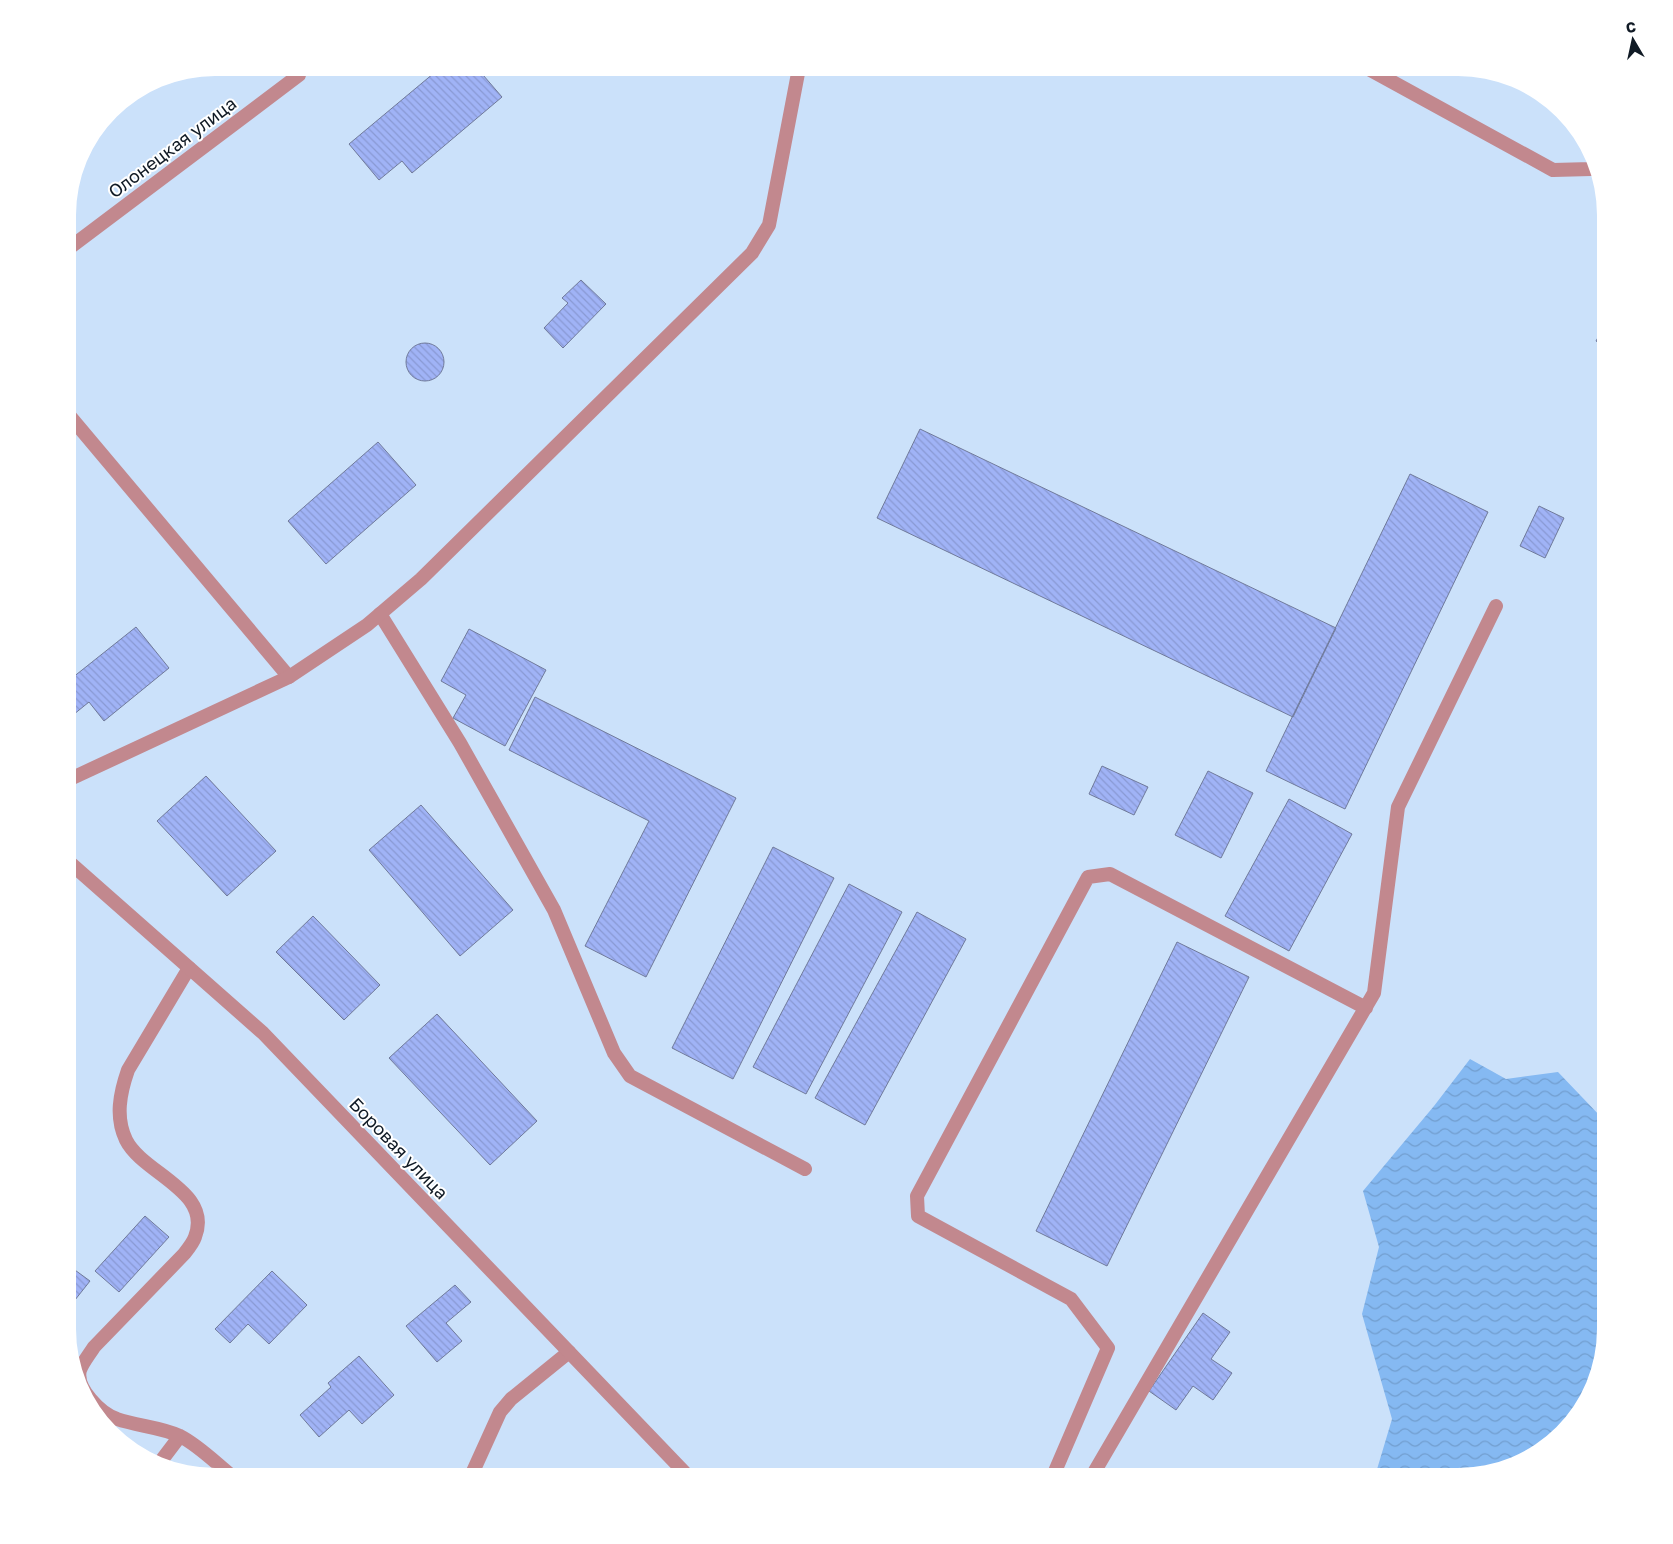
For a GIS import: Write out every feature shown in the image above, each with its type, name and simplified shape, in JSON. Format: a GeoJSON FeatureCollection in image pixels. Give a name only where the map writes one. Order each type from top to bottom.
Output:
{"type":"FeatureCollection","features":[{"type":"Feature","properties":{"kind":"street"},"geometry":{"type":"LineString","coordinates":[[1382,76],[1554,170],[1588,169]]}},
{"type":"Feature","properties":{"kind":"street","name":"Олонецкая улица"},"geometry":{"type":"LineString","coordinates":[[77,242],[296,77]]}},
{"type":"Feature","properties":{"kind":"street"},"geometry":{"type":"LineString","coordinates":[[77,776],[289,677],[367,625],[421,579],[752,253],[769,225],[797,77]]}},
{"type":"Feature","properties":{"kind":"street"},"geometry":{"type":"LineString","coordinates":[[77,425],[289,677]]}},
{"type":"Feature","properties":{"kind":"street"},"geometry":{"type":"LineString","coordinates":[[1097,1468],[1374,993],[1398,807],[1496,606]]}},
{"type":"Feature","properties":{"kind":"street"},"geometry":{"type":"LineString","coordinates":[[380,614],[460,743],[554,910],[614,1054],[630,1076],[805,1169]]}},
{"type":"Feature","properties":{"kind":"street","name":"Боровая улица"},"geometry":{"type":"LineString","coordinates":[[77,870],[263,1033],[680,1468]]}},
{"type":"Feature","properties":{"kind":"street"},"geometry":{"type":"LineString","coordinates":[[1056,1468],[1108,1348],[1071,1299],[918,1216],[917,1196],[1088,877],[1110,874],[1366,1008]]}},
{"type":"Feature","properties":{"kind":"street"},"geometry":{"type":"LineString","coordinates":[[82,1367],[94,1348],[184,1254],[195,1237],[198,1217],[192,1202],[181,1190],[142,1161],[127,1142],[120,1124],[119,1106],[128,1070],[189,968]]}},
{"type":"Feature","properties":{"kind":"street"},"geometry":{"type":"LineString","coordinates":[[474,1468],[500,1412],[511,1399],[569,1352]]}},
{"type":"Feature","properties":{"kind":"street"},"geometry":{"type":"LineString","coordinates":[[105,1412],[116,1419],[180,1436],[222,1468]]}},
{"type":"Feature","properties":{"kind":"street"},"geometry":{"type":"LineString","coordinates":[[164,1458],[180,1436]]}},
{"type":"Feature","properties":{"kind":"water"},"geometry":{"type":"Polygon","coordinates":[[[1470,1059],[1506,1079],[1558,1072],[1597,1113],[1597,1329],[1594,1356],[1586,1382],[1573,1406],[1556,1427],[1527,1449],[1511,1457],[1485,1465],[1458,1468],[1377,1468],[1392,1419],[1362,1314],[1379,1247],[1363,1191],[1434,1106],[1470,1059]]]}},
{"type":"Feature","properties":{"kind":"building"},"geometry":{"type":"Polygon","coordinates":[[[429,77],[485,77],[502,97],[412,173],[402,161],[379,180],[349,144],[429,77]]]}},
{"type":"Feature","properties":{"kind":"building"},"geometry":{"type":"Polygon","coordinates":[[[581,280],[606,304],[563,348],[544,328],[568,303],[562,298],[581,280]]]}},
{"type":"Feature","properties":{"kind":"building"},"geometry":{"type":"Polygon","coordinates":[[[425,343],[438,349],[444,362],[438,375],[425,381],[412,375],[406,362],[412,349],[425,343]]]}},
{"type":"Feature","properties":{"kind":"building"},"geometry":{"type":"Polygon","coordinates":[[[920,429],[1336,628],[1293,717],[877,518],[920,429]]]}},
{"type":"Feature","properties":{"kind":"building"},"geometry":{"type":"Polygon","coordinates":[[[378,442],[416,485],[326,564],[288,521],[378,442]]]}},
{"type":"Feature","properties":{"kind":"building"},"geometry":{"type":"Polygon","coordinates":[[[1410,474],[1488,512],[1345,809],[1266,771],[1410,474]]]}},
{"type":"Feature","properties":{"kind":"building"},"geometry":{"type":"Polygon","coordinates":[[[1539,506],[1564,518],[1545,558],[1520,546],[1539,506]]]}},
{"type":"Feature","properties":{"kind":"building"},"geometry":{"type":"Polygon","coordinates":[[[136,627],[169,668],[104,721],[89,702],[77,712],[77,674],[136,627]]]}},
{"type":"Feature","properties":{"kind":"building"},"geometry":{"type":"Polygon","coordinates":[[[469,629],[546,670],[505,746],[453,718],[466,695],[441,681],[469,629]]]}},
{"type":"Feature","properties":{"kind":"building"},"geometry":{"type":"Polygon","coordinates":[[[535,697],[736,798],[646,977],[585,946],[649,821],[509,750],[535,697]]]}},
{"type":"Feature","properties":{"kind":"building"},"geometry":{"type":"Polygon","coordinates":[[[1102,766],[1148,787],[1134,815],[1089,794],[1102,766]]]}},
{"type":"Feature","properties":{"kind":"building"},"geometry":{"type":"Polygon","coordinates":[[[1208,771],[1253,793],[1221,858],[1175,835],[1208,771]]]}},
{"type":"Feature","properties":{"kind":"building"},"geometry":{"type":"Polygon","coordinates":[[[206,776],[276,851],[227,896],[157,821],[206,776]]]}},
{"type":"Feature","properties":{"kind":"building"},"geometry":{"type":"Polygon","coordinates":[[[1289,799],[1352,834],[1289,951],[1225,916],[1289,799]]]}},
{"type":"Feature","properties":{"kind":"building"},"geometry":{"type":"Polygon","coordinates":[[[421,805],[513,910],[460,956],[369,850],[421,805]]]}},
{"type":"Feature","properties":{"kind":"building"},"geometry":{"type":"Polygon","coordinates":[[[773,847],[834,878],[733,1079],[672,1048],[773,847]]]}},
{"type":"Feature","properties":{"kind":"building"},"geometry":{"type":"Polygon","coordinates":[[[849,884],[902,912],[806,1094],[753,1067],[849,884]]]}},
{"type":"Feature","properties":{"kind":"building"},"geometry":{"type":"Polygon","coordinates":[[[917,912],[966,939],[865,1125],[815,1098],[917,912]]]}},
{"type":"Feature","properties":{"kind":"building"},"geometry":{"type":"Polygon","coordinates":[[[313,916],[380,985],[344,1020],[276,952],[313,916]]]}},
{"type":"Feature","properties":{"kind":"building"},"geometry":{"type":"Polygon","coordinates":[[[1177,942],[1249,977],[1107,1266],[1036,1231],[1177,942]]]}},
{"type":"Feature","properties":{"kind":"building"},"geometry":{"type":"Polygon","coordinates":[[[437,1014],[537,1121],[490,1165],[389,1058],[437,1014]]]}},
{"type":"Feature","properties":{"kind":"building"},"geometry":{"type":"Polygon","coordinates":[[[145,1216],[169,1237],[119,1292],[95,1271],[145,1216]]]}},
{"type":"Feature","properties":{"kind":"building"},"geometry":{"type":"Polygon","coordinates":[[[272,1271],[307,1305],[269,1344],[248,1324],[230,1343],[215,1329],[272,1271]]]}},
{"type":"Feature","properties":{"kind":"building"},"geometry":{"type":"Polygon","coordinates":[[[77,1272],[90,1281],[77,1297],[77,1272]]]}},
{"type":"Feature","properties":{"kind":"building"},"geometry":{"type":"Polygon","coordinates":[[[455,1285],[471,1302],[446,1323],[462,1341],[437,1362],[406,1326],[455,1285]]]}},
{"type":"Feature","properties":{"kind":"building"},"geometry":{"type":"Polygon","coordinates":[[[1203,1313],[1230,1332],[1211,1359],[1232,1373],[1213,1400],[1193,1386],[1176,1410],[1149,1391],[1203,1313]]]}},
{"type":"Feature","properties":{"kind":"building"},"geometry":{"type":"Polygon","coordinates":[[[359,1356],[394,1395],[362,1424],[349,1410],[319,1437],[300,1415],[331,1387],[328,1383],[359,1356]]]}}]}
